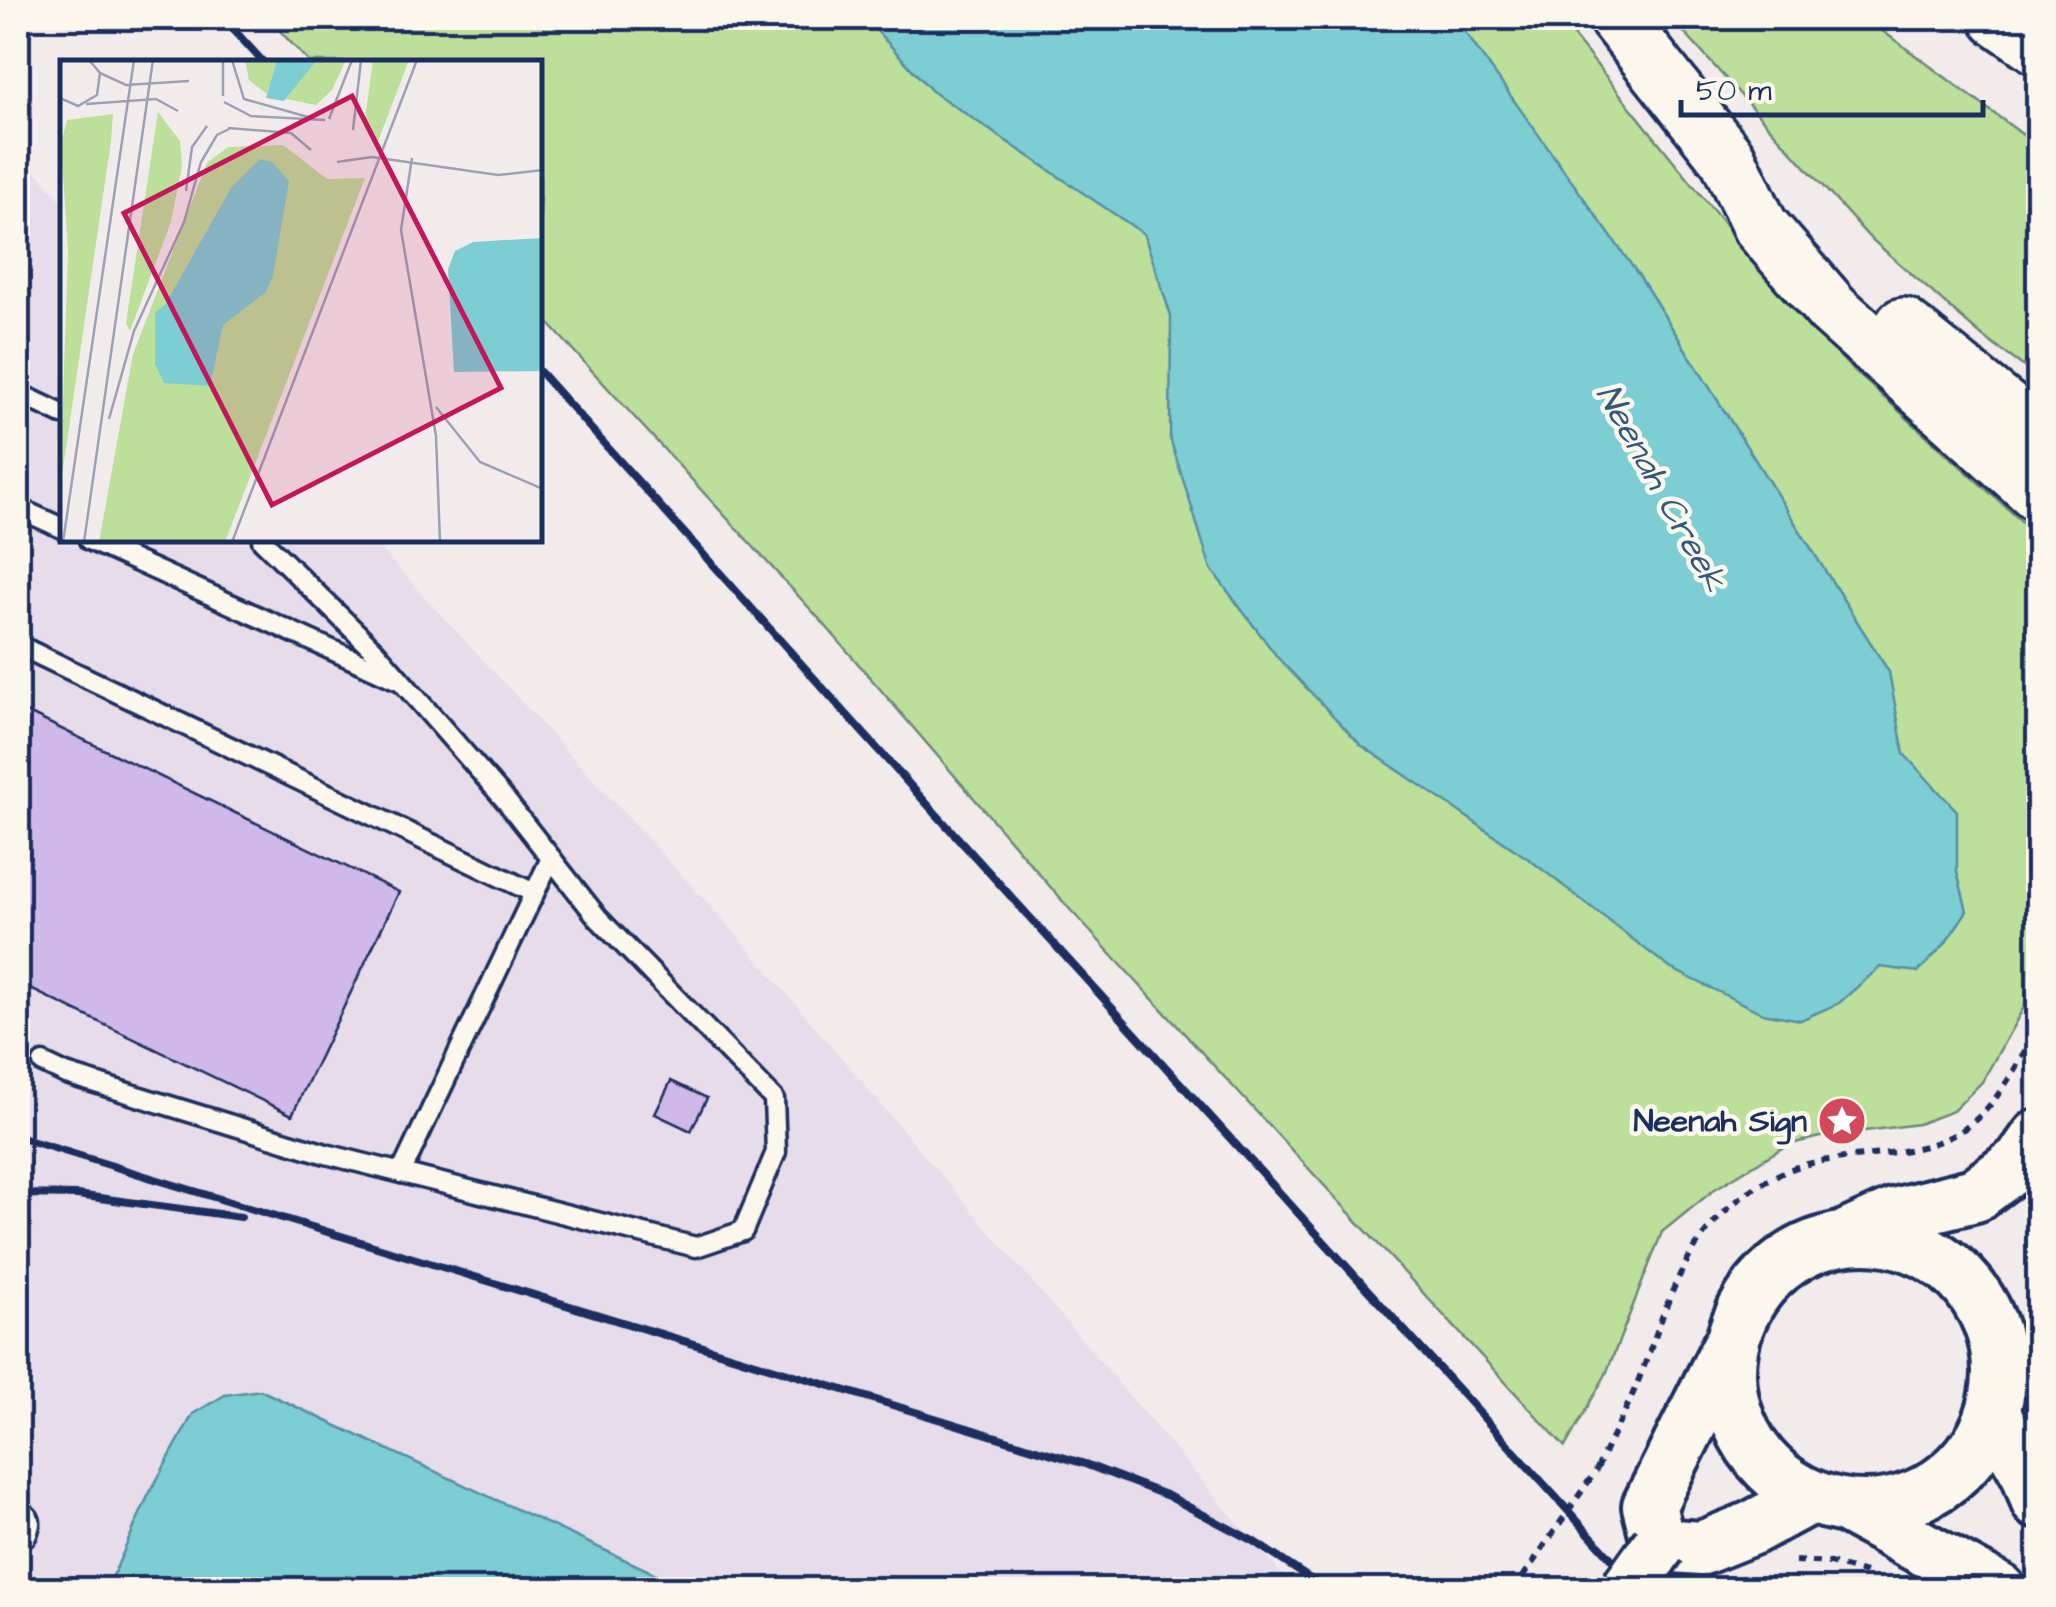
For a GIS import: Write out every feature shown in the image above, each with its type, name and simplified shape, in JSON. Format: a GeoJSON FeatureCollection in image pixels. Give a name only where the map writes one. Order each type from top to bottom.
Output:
{"type":"FeatureCollection","features":[{"type":"Feature","properties":{"kind":"highway"},"geometry":{"type":"LineString","coordinates":[[1617,18],[1728,159],[1760,226],[1832,308],[2038,494]]}},
{"type":"Feature","properties":{"kind":"highway"},"geometry":{"type":"LineString","coordinates":[[1998,18],[2038,46]]}},
{"type":"Feature","properties":{"kind":"highway"},"geometry":{"type":"LineString","coordinates":[[1728,159],[1786,205],[1856,282],[1912,335],[2038,435]]}},
{"type":"Feature","properties":{"kind":"main road"},"geometry":{"type":"LineString","coordinates":[[1627,1590],[1659,1545],[1649,1506],[1749,1300],[1775,1270],[1809,1248],[1847,1237],[1894,1215],[1975,1195],[2021,1161],[2038,1137]]}},
{"type":"Feature","properties":{"kind":"main road"},"geometry":{"type":"LineString","coordinates":[[1847,1237],[1888,1238],[1926,1251],[1959,1275],[1983,1307],[1997,1345],[1996,1399],[2038,1502]]}},
{"type":"Feature","properties":{"kind":"main road"},"geometry":{"type":"LineString","coordinates":[[1733,1338],[1728,1375],[1734,1413],[1751,1448],[1777,1476],[1999,1590]]}},
{"type":"Feature","properties":{"kind":"main road"},"geometry":{"type":"LineString","coordinates":[[1659,1545],[1702,1548],[1828,1502],[1893,1504],[1936,1486],[1972,1454],[1996,1399],[2038,1342]]}},
{"type":"Feature","properties":{"kind":"lane"},"geometry":{"type":"LineString","coordinates":[[18,393],[60,413]]}},
{"type":"Feature","properties":{"kind":"lane"},"geometry":{"type":"LineString","coordinates":[[18,508],[60,527]]}},
{"type":"Feature","properties":{"kind":"lane"},"geometry":{"type":"LineString","coordinates":[[92,542],[401,682]]}},
{"type":"Feature","properties":{"kind":"lane"},"geometry":{"type":"LineString","coordinates":[[43,1064],[308,1148],[696,1248],[744,1232],[776,1152],[774,1099],[598,918],[506,802],[401,682],[264,542]]}},
{"type":"Feature","properties":{"kind":"lane"},"geometry":{"type":"LineString","coordinates":[[18,646],[534,893]]}},
{"type":"Feature","properties":{"kind":"lane"},"geometry":{"type":"LineString","coordinates":[[401,1173],[551,858]]}},
{"type":"Feature","properties":{"kind":"path"},"geometry":{"type":"LineString","coordinates":[[1514,1590],[1596,1469],[1636,1388],[1675,1282],[1690,1250],[1710,1225],[1739,1199],[1789,1170],[1928,1145],[1956,1134],[1995,1100],[2038,1028]]}},
{"type":"Feature","properties":{"kind":"path"},"geometry":{"type":"LineString","coordinates":[[1612,1436],[1627,1444]]}},
{"type":"Feature","properties":{"kind":"path"},"geometry":{"type":"LineString","coordinates":[[1787,1562],[1830,1562],[1880,1579]]}},
{"type":"Feature","properties":{"kind":"shaded area"},"geometry":{"type":"Polygon","coordinates":[[[18,151],[60,199],[60,542],[374,542],[735,933],[1294,1589],[18,1589],[18,151]]]}},
{"type":"Feature","properties":{"kind":"green space"},"geometry":{"type":"Polygon","coordinates":[[[268,18],[1559,18],[1754,261],[1847,364],[2038,536],[2038,982],[1982,1082],[1953,1111],[1918,1124],[1787,1145],[1715,1189],[1662,1232],[1606,1374],[1565,1447],[1065,904],[824,624],[542,316],[542,60],[307,60],[268,18]]]}},
{"type":"Feature","properties":{"kind":"green space"},"geometry":{"type":"Polygon","coordinates":[[[1671,18],[1865,18],[2038,146],[2038,377],[1982,336],[1868,236],[1671,18]]]}},
{"type":"Feature","properties":{"kind":"water","name":"Neenah Creek"},"geometry":{"type":"Polygon","coordinates":[[[865,18],[1455,18],[1640,277],[1889,672],[1904,754],[1957,811],[1957,871],[1967,911],[1944,945],[1918,972],[1880,967],[1839,1003],[1801,1020],[1762,1013],[1670,968],[1530,860],[1361,745],[1278,658],[1211,569],[1170,438],[1171,316],[1144,234],[932,91],[865,18]]]}},
{"type":"Feature","properties":{"kind":"water"},"geometry":{"type":"Polygon","coordinates":[[[260,1390],[688,1589],[107,1589],[148,1496],[193,1414],[225,1395],[260,1390]]]}},
{"type":"Feature","properties":{"kind":"building"},"geometry":{"type":"Polygon","coordinates":[[[18,708],[399,892],[292,1115],[18,983],[18,708]]]}},
{"type":"Feature","properties":{"kind":"building"},"geometry":{"type":"Polygon","coordinates":[[[671,1081],[707,1098],[691,1131],[655,1114],[671,1081]]]}},
{"type":"Feature","properties":{"kind":"railway"},"geometry":{"type":"LineString","coordinates":[[223,18],[261,60]]}},
{"type":"Feature","properties":{"kind":"railway"},"geometry":{"type":"LineString","coordinates":[[542,374],[1640,1590]]}},
{"type":"Feature","properties":{"kind":"railway"},"geometry":{"type":"LineString","coordinates":[[18,1137],[1085,1464],[1168,1496],[1253,1541],[1327,1590]]}},
{"type":"Feature","properties":{"kind":"railway"},"geometry":{"type":"LineString","coordinates":[[18,1194],[77,1195],[241,1217]]}},
{"type":"Feature","properties":{"kind":"place","name":"Neenah Sign"},"geometry":{"type":"Point","coordinates":[1842,1121]}}]}
